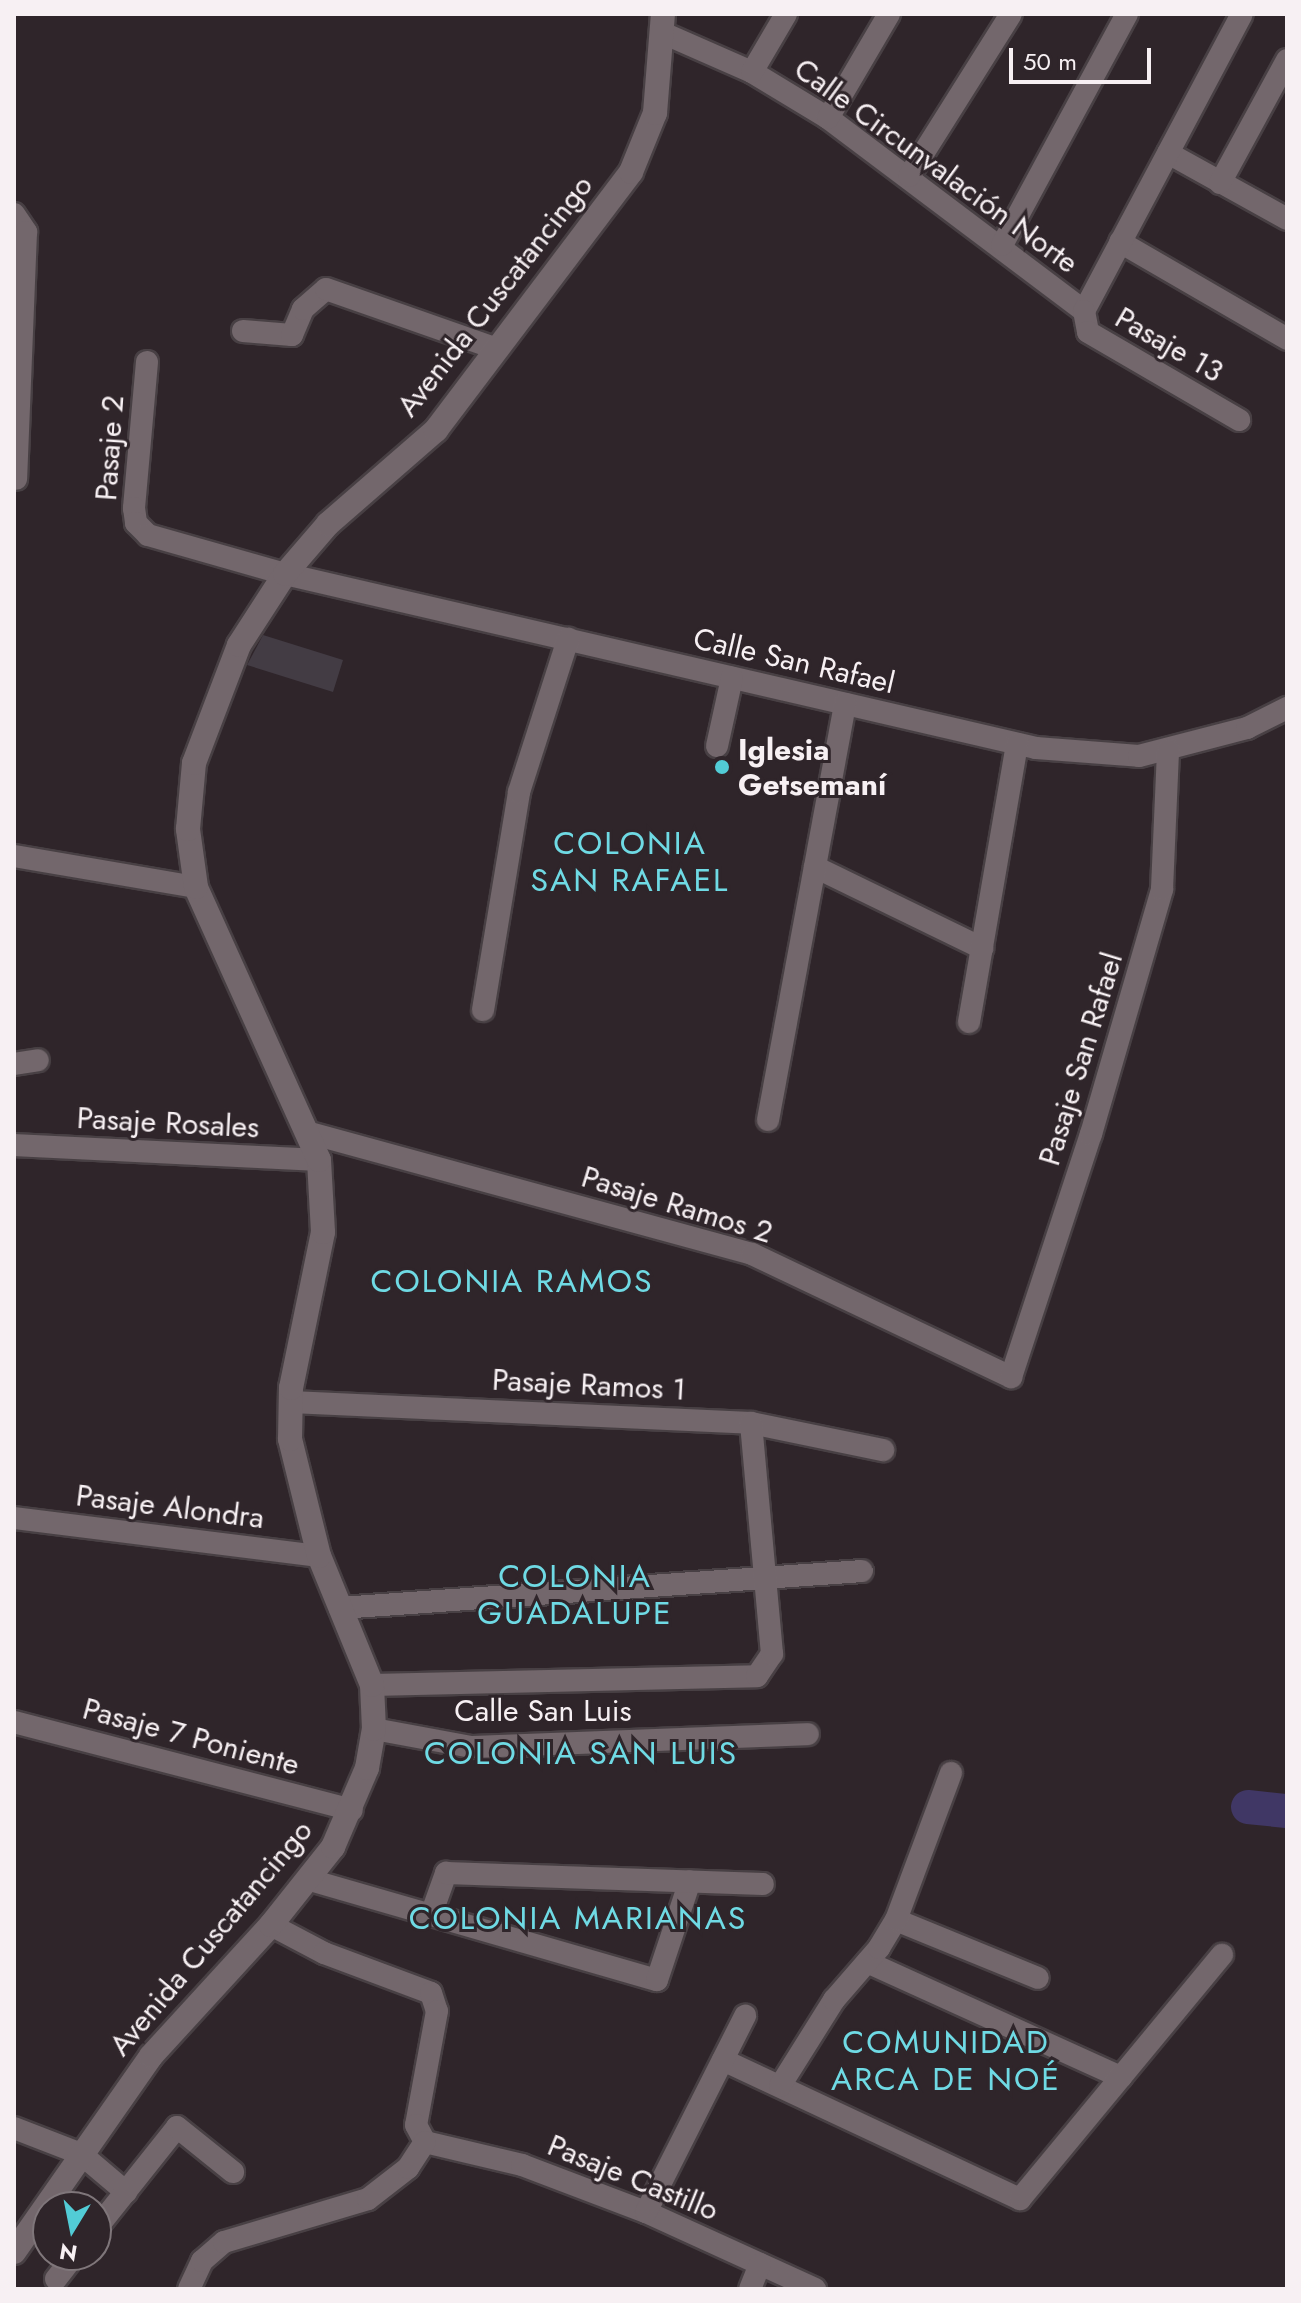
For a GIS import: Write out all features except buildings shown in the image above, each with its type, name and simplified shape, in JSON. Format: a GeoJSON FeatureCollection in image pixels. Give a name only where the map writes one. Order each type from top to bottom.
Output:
{"type":"FeatureCollection","features":[{"type":"Feature","properties":{"kind":"street"},"geometry":{"type":"LineString","coordinates":[[752,72],[786,14]]}},
{"type":"Feature","properties":{"kind":"street"},"geometry":{"type":"LineString","coordinates":[[828,118],[889,14]]}},
{"type":"Feature","properties":{"kind":"street"},"geometry":{"type":"LineString","coordinates":[[909,176],[1011,14]]}},
{"type":"Feature","properties":{"kind":"street"},"geometry":{"type":"LineString","coordinates":[[1002,245],[1127,14]]}},
{"type":"Feature","properties":{"kind":"street"},"geometry":{"type":"LineString","coordinates":[[1084,311],[1242,14]]}},
{"type":"Feature","properties":{"kind":"street","name":"Calle Circunvalación Norte"},"geometry":{"type":"LineString","coordinates":[[663,24],[828,118],[1002,245],[1084,311]]}},
{"type":"Feature","properties":{"kind":"street","name":"Avenida Cuscatancingo"},"geometry":{"type":"LineString","coordinates":[[14,2252],[151,2056],[310,1880],[352,1810],[374,1729],[372,1685],[358,1640],[340,1608],[319,1556],[290,1439],[291,1402],[323,1232],[319,1160],[310,1133],[196,887],[188,829],[194,763],[239,645],[285,574],[328,524],[436,430],[641,154],[655,113],[663,24]]}},
{"type":"Feature","properties":{"kind":"street"},"geometry":{"type":"LineString","coordinates":[[1220,183],[1277,101],[1287,60]]}},
{"type":"Feature","properties":{"kind":"street"},"geometry":{"type":"LineString","coordinates":[[1168,153],[1287,219]]}},
{"type":"Feature","properties":{"kind":"street"},"geometry":{"type":"LineString","coordinates":[[16,479],[26,232],[17,215]]}},
{"type":"Feature","properties":{"kind":"street"},"geometry":{"type":"LineString","coordinates":[[1120,242],[1287,339]]}},
{"type":"Feature","properties":{"kind":"street"},"geometry":{"type":"LineString","coordinates":[[243,331],[292,335],[303,309],[326,289],[497,349]]}},
{"type":"Feature","properties":{"kind":"street","name":"Pasaje 13"},"geometry":{"type":"LineString","coordinates":[[1084,311],[1088,332],[1239,420]]}},
{"type":"Feature","properties":{"kind":"street","name":"Pasaje 2"},"geometry":{"type":"LineString","coordinates":[[147,362],[136,523],[148,535],[285,574]]}},
{"type":"Feature","properties":{"kind":"street","name":"Calle San Rafael"},"geometry":{"type":"LineString","coordinates":[[285,574],[1017,744],[1139,756],[1247,728],[1287,708]]}},
{"type":"Feature","properties":{"kind":"street"},"geometry":{"type":"LineString","coordinates":[[483,1010],[519,792],[568,639]]}},
{"type":"Feature","properties":{"kind":"street"},"geometry":{"type":"LineString","coordinates":[[717,746],[732,678]]}},
{"type":"Feature","properties":{"kind":"street"},"geometry":{"type":"LineString","coordinates":[[768,1120],[845,704]]}},
{"type":"Feature","properties":{"kind":"street"},"geometry":{"type":"LineString","coordinates":[[969,1022],[1017,744]]}},
{"type":"Feature","properties":{"kind":"street","name":"Pasaje San Rafael"},"geometry":{"type":"LineString","coordinates":[[1011,1377],[1091,1134],[1162,889],[1168,750]]}},
{"type":"Feature","properties":{"kind":"street"},"geometry":{"type":"LineString","coordinates":[[14,856],[196,887]]}},
{"type":"Feature","properties":{"kind":"street"},"geometry":{"type":"LineString","coordinates":[[815,867],[982,948]]}},
{"type":"Feature","properties":{"kind":"street"},"geometry":{"type":"LineString","coordinates":[[14,1064],[38,1060]]}},
{"type":"Feature","properties":{"kind":"street","name":"Pasaje Ramos 2"},"geometry":{"type":"LineString","coordinates":[[310,1133],[752,1254],[1011,1377]]}},
{"type":"Feature","properties":{"kind":"street","name":"Pasaje Rosales"},"geometry":{"type":"LineString","coordinates":[[14,1145],[319,1160]]}},
{"type":"Feature","properties":{"kind":"street","name":"Pasaje Ramos 1"},"geometry":{"type":"LineString","coordinates":[[291,1402],[751,1423],[883,1450]]}},
{"type":"Feature","properties":{"kind":"street"},"geometry":{"type":"LineString","coordinates":[[372,1685],[757,1676],[772,1654],[751,1423]]}},
{"type":"Feature","properties":{"kind":"street","name":"Pasaje Alondra"},"geometry":{"type":"LineString","coordinates":[[14,1518],[319,1556]]}},
{"type":"Feature","properties":{"kind":"street"},"geometry":{"type":"LineString","coordinates":[[340,1608],[862,1571]]}},
{"type":"Feature","properties":{"kind":"street","name":"Pasaje 7 Poniente"},"geometry":{"type":"LineString","coordinates":[[14,1722],[352,1810]]}},
{"type":"Feature","properties":{"kind":"street","name":"Calle San Luis"},"geometry":{"type":"LineString","coordinates":[[374,1729],[471,1747],[808,1734]]}},
{"type":"Feature","properties":{"kind":"street"},"geometry":{"type":"LineString","coordinates":[[780,2086],[834,2000],[867,1962],[896,1920],[951,1773]]}},
{"type":"Feature","properties":{"kind":"street"},"geometry":{"type":"LineString","coordinates":[[431,1915],[446,1873],[763,1884]]}},
{"type":"Feature","properties":{"kind":"street"},"geometry":{"type":"LineString","coordinates":[[310,1880],[657,1980],[690,1881]]}},
{"type":"Feature","properties":{"kind":"street"},"geometry":{"type":"LineString","coordinates":[[896,1920],[1038,1978]]}},
{"type":"Feature","properties":{"kind":"street"},"geometry":{"type":"LineString","coordinates":[[189,2289],[202,2261],[224,2242],[368,2199],[408,2168],[424,2140],[416,2125],[437,2011],[431,1993],[324,1953],[271,1925]]}},
{"type":"Feature","properties":{"kind":"street"},"geometry":{"type":"LineString","coordinates":[[723,2060],[1020,2199],[1222,1955]]}},
{"type":"Feature","properties":{"kind":"street"},"geometry":{"type":"LineString","coordinates":[[867,1962],[1121,2077]]}},
{"type":"Feature","properties":{"kind":"street"},"geometry":{"type":"LineString","coordinates":[[646,2212],[745,2016]]}},
{"type":"Feature","properties":{"kind":"street"},"geometry":{"type":"LineString","coordinates":[[112,2209],[177,2127],[233,2172]]}},
{"type":"Feature","properties":{"kind":"street"},"geometry":{"type":"LineString","coordinates":[[14,2128],[81,2154],[126,2192]]}},
{"type":"Feature","properties":{"kind":"street","name":"Pasaje Castillo"},"geometry":{"type":"LineString","coordinates":[[424,2140],[522,2165],[646,2212],[815,2289]]}},
{"type":"Feature","properties":{"kind":"street"},"geometry":{"type":"LineString","coordinates":[[750,2289],[760,2264]]}},
{"type":"Feature","properties":{"kind":"street"},"geometry":{"type":"LineString","coordinates":[[56,2279],[62,2271]]}},
{"type":"Feature","properties":{"kind":"waterway"},"geometry":{"type":"LineString","coordinates":[[1248,1807],[1287,1811]]}},
{"type":"Feature","properties":{"kind":"place","name":"Iglesia Getsemaní"},"geometry":{"type":"Point","coordinates":[722,767]}},
{"type":"Feature","properties":{"kind":"district","name":"COLONIA SAN RAFAEL"},"geometry":{"type":"Point","coordinates":[630,862]}},
{"type":"Feature","properties":{"kind":"district","name":"COLONIA RAMOS"},"geometry":{"type":"Point","coordinates":[512,1281]}},
{"type":"Feature","properties":{"kind":"district","name":"COLONIA GUADALUPE"},"geometry":{"type":"Point","coordinates":[575,1596]}},
{"type":"Feature","properties":{"kind":"district","name":"COLONIA SAN LUIS"},"geometry":{"type":"Point","coordinates":[581,1753]}},
{"type":"Feature","properties":{"kind":"district","name":"COLONIA MARIANAS"},"geometry":{"type":"Point","coordinates":[578,1918]}},
{"type":"Feature","properties":{"kind":"district","name":"COMUNIDAD ARCA DE NOÉ"},"geometry":{"type":"Point","coordinates":[946,2062]}}]}
